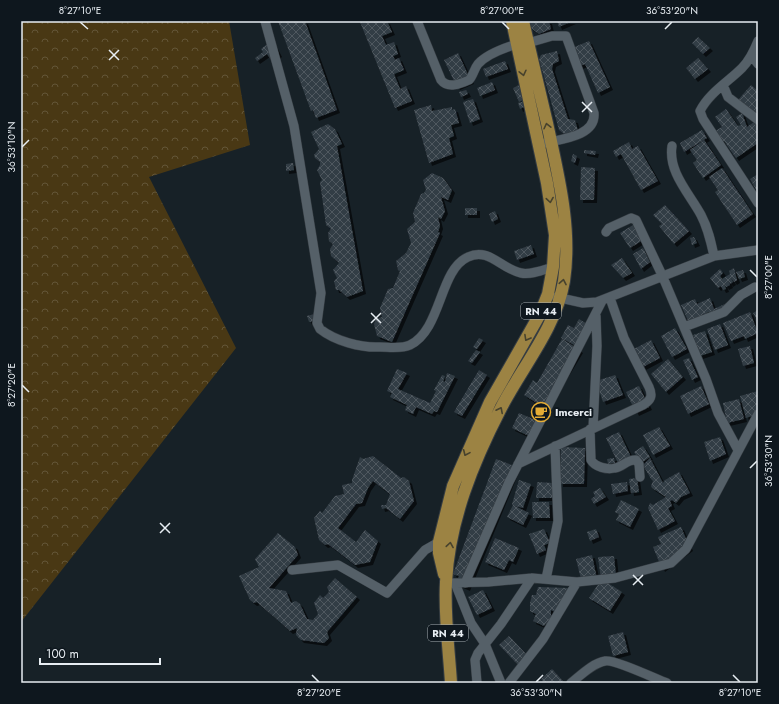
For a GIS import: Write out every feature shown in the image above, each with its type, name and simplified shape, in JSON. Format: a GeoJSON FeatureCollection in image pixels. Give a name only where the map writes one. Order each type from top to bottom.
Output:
{"type":"FeatureCollection","features":[{"type":"Feature","properties":{"kind":"main road","name":"RN 44"},"geometry":{"type":"LineString","coordinates":[[512,21],[523,43]]}},
{"type":"Feature","properties":{"kind":"main road","name":"RN 44"},"geometry":{"type":"LineString","coordinates":[[450,683],[450,583],[453,530],[474,466],[501,408],[538,345],[566,262],[566,236],[560,191],[545,143],[523,43],[523,21]]}},
{"type":"Feature","properties":{"kind":"main road","name":"RN 44"},"geometry":{"type":"LineString","coordinates":[[450,583],[439,553],[439,542],[453,486],[462,461],[490,402],[554,296],[553,267],[555,246],[545,143]]}},
{"type":"Feature","properties":{"kind":"street"},"geometry":{"type":"LineString","coordinates":[[265,21],[294,126],[321,293],[317,323],[320,329],[365,347],[408,345],[415,342],[429,325],[453,271],[466,258],[485,254],[515,271],[524,274],[553,267]]}},
{"type":"Feature","properties":{"kind":"street"},"geometry":{"type":"LineString","coordinates":[[417,21],[441,80],[446,85],[451,86],[469,80],[482,60],[504,48],[552,36],[566,36],[594,113],[594,121],[587,131],[545,143]]}},
{"type":"Feature","properties":{"kind":"street"},"geometry":{"type":"LineString","coordinates":[[758,41],[752,56],[742,68],[704,102],[700,110],[703,119],[758,203]]}},
{"type":"Feature","properties":{"kind":"street"},"geometry":{"type":"LineString","coordinates":[[752,56],[758,64]]}},
{"type":"Feature","properties":{"kind":"street"},"geometry":{"type":"LineString","coordinates":[[723,85],[728,97],[758,120]]}},
{"type":"Feature","properties":{"kind":"street"},"geometry":{"type":"LineString","coordinates":[[672,146],[671,155],[673,167],[702,216],[709,233],[714,256]]}},
{"type":"Feature","properties":{"kind":"street"},"geometry":{"type":"LineString","coordinates":[[606,232],[609,228],[631,218],[635,219],[684,327],[718,413],[738,450]]}},
{"type":"Feature","properties":{"kind":"street"},"geometry":{"type":"LineString","coordinates":[[554,296],[583,303],[606,299],[714,256],[758,250]]}},
{"type":"Feature","properties":{"kind":"street"},"geometry":{"type":"LineString","coordinates":[[684,327],[724,312],[741,295],[755,287]]}},
{"type":"Feature","properties":{"kind":"street"},"geometry":{"type":"LineString","coordinates":[[465,583],[518,464],[606,299]]}},
{"type":"Feature","properties":{"kind":"street"},"geometry":{"type":"LineString","coordinates":[[518,464],[591,428],[643,405],[648,401],[652,393],[606,299]]}},
{"type":"Feature","properties":{"kind":"street"},"geometry":{"type":"LineString","coordinates":[[596,316],[597,346],[591,428],[591,460],[594,464],[601,467],[614,468],[628,461],[636,460],[639,464],[640,477]]}},
{"type":"Feature","properties":{"kind":"street"},"geometry":{"type":"LineString","coordinates":[[501,683],[485,644],[471,623],[450,583],[532,578],[577,582],[615,578],[676,560],[686,549],[758,414]]}},
{"type":"Feature","properties":{"kind":"street"},"geometry":{"type":"LineString","coordinates":[[546,579],[558,521],[555,446]]}},
{"type":"Feature","properties":{"kind":"street"},"geometry":{"type":"LineString","coordinates":[[292,570],[338,566],[388,593],[425,550],[439,542]]}},
{"type":"Feature","properties":{"kind":"street"},"geometry":{"type":"LineString","coordinates":[[476,683],[475,660],[532,578]]}},
{"type":"Feature","properties":{"kind":"street"},"geometry":{"type":"LineString","coordinates":[[509,683],[543,639],[577,582]]}},
{"type":"Feature","properties":{"kind":"street"},"geometry":{"type":"LineString","coordinates":[[571,683],[588,670],[606,661],[623,664],[637,672],[667,683]]}},
{"type":"Feature","properties":{"kind":"green space"},"geometry":{"type":"Polygon","coordinates":[[[21,21],[229,21],[250,145],[149,177],[236,348],[21,622],[21,21]]]}},
{"type":"Feature","properties":{"kind":"building"},"geometry":{"type":"Polygon","coordinates":[[[278,21],[305,21],[337,110],[316,118],[313,110],[311,111],[278,21]]]}},
{"type":"Feature","properties":{"kind":"building"},"geometry":{"type":"Polygon","coordinates":[[[387,21],[392,32],[382,36],[386,45],[394,42],[398,54],[393,56],[395,60],[399,58],[404,70],[394,74],[400,89],[406,86],[412,101],[395,108],[360,22],[387,21]]]}},
{"type":"Feature","properties":{"kind":"building"},"geometry":{"type":"Polygon","coordinates":[[[529,21],[549,21],[551,29],[539,34],[531,28],[529,21]]]}},
{"type":"Feature","properties":{"kind":"building"},"geometry":{"type":"Polygon","coordinates":[[[557,21],[573,21],[559,27],[557,21]]]}},
{"type":"Feature","properties":{"kind":"building"},"geometry":{"type":"Polygon","coordinates":[[[698,37],[710,48],[703,54],[692,43],[698,37]]]}},
{"type":"Feature","properties":{"kind":"building"},"geometry":{"type":"Polygon","coordinates":[[[272,40],[279,54],[271,60],[267,54],[257,61],[255,58],[263,52],[261,49],[272,40]]]}},
{"type":"Feature","properties":{"kind":"building"},"geometry":{"type":"Polygon","coordinates":[[[589,41],[610,87],[598,93],[585,64],[580,66],[572,48],[589,41]]]}},
{"type":"Feature","properties":{"kind":"building"},"geometry":{"type":"Polygon","coordinates":[[[557,51],[559,61],[553,64],[552,69],[568,119],[575,120],[578,131],[564,134],[559,130],[539,59],[541,55],[557,51]]]}},
{"type":"Feature","properties":{"kind":"building"},"geometry":{"type":"Polygon","coordinates":[[[458,53],[471,81],[457,87],[444,60],[458,53]]]}},
{"type":"Feature","properties":{"kind":"building"},"geometry":{"type":"Polygon","coordinates":[[[698,58],[708,69],[695,79],[686,68],[698,58]]]}},
{"type":"Feature","properties":{"kind":"building"},"geometry":{"type":"Polygon","coordinates":[[[505,61],[508,69],[486,77],[483,69],[505,61]]]}},
{"type":"Feature","properties":{"kind":"building"},"geometry":{"type":"Polygon","coordinates":[[[492,82],[495,90],[480,96],[477,88],[492,82]]]}},
{"type":"Feature","properties":{"kind":"building"},"geometry":{"type":"Polygon","coordinates":[[[519,85],[525,99],[519,102],[513,88],[519,85]]]}},
{"type":"Feature","properties":{"kind":"building"},"geometry":{"type":"Polygon","coordinates":[[[751,85],[758,91],[758,110],[754,114],[738,100],[751,85]]]}},
{"type":"Feature","properties":{"kind":"building"},"geometry":{"type":"Polygon","coordinates":[[[466,90],[468,94],[461,97],[459,92],[466,90]]]}},
{"type":"Feature","properties":{"kind":"building"},"geometry":{"type":"Polygon","coordinates":[[[473,99],[480,119],[470,123],[463,102],[473,99]]]}},
{"type":"Feature","properties":{"kind":"building"},"geometry":{"type":"Polygon","coordinates":[[[524,101],[526,106],[520,109],[518,103],[524,101]]]}},
{"type":"Feature","properties":{"kind":"building"},"geometry":{"type":"Polygon","coordinates":[[[431,105],[432,111],[452,107],[452,110],[455,109],[459,123],[451,125],[454,136],[449,138],[453,154],[429,163],[414,110],[431,105]]]}},
{"type":"Feature","properties":{"kind":"building"},"geometry":{"type":"Polygon","coordinates":[[[726,109],[738,126],[741,125],[736,117],[742,113],[747,127],[754,122],[758,128],[758,143],[736,158],[724,141],[722,142],[715,131],[722,127],[715,117],[726,109]]]}},
{"type":"Feature","properties":{"kind":"building"},"geometry":{"type":"Polygon","coordinates":[[[328,124],[335,129],[342,144],[337,146],[363,291],[347,297],[339,290],[336,290],[334,281],[337,278],[333,270],[339,263],[331,256],[330,249],[333,244],[329,241],[328,233],[331,229],[326,225],[320,182],[322,180],[317,170],[320,162],[314,155],[319,149],[311,132],[328,124]]]}},
{"type":"Feature","properties":{"kind":"building"},"geometry":{"type":"Polygon","coordinates":[[[702,130],[707,138],[684,152],[680,143],[702,130]]]}},
{"type":"Feature","properties":{"kind":"building"},"geometry":{"type":"Polygon","coordinates":[[[704,140],[721,165],[703,178],[693,163],[697,160],[690,150],[704,140]]]}},
{"type":"Feature","properties":{"kind":"building"},"geometry":{"type":"Polygon","coordinates":[[[629,142],[632,149],[638,146],[658,181],[641,190],[621,154],[616,157],[613,151],[629,142]]]}},
{"type":"Feature","properties":{"kind":"building"},"geometry":{"type":"Polygon","coordinates":[[[584,150],[596,151],[595,155],[584,153],[584,150]]]}},
{"type":"Feature","properties":{"kind":"building"},"geometry":{"type":"Polygon","coordinates":[[[573,154],[577,156],[575,163],[571,161],[573,154]]]}},
{"type":"Feature","properties":{"kind":"building"},"geometry":{"type":"Polygon","coordinates":[[[293,163],[294,170],[286,171],[286,164],[293,163]]]}},
{"type":"Feature","properties":{"kind":"building"},"geometry":{"type":"Polygon","coordinates":[[[581,167],[595,168],[594,200],[580,200],[581,167]]]}},
{"type":"Feature","properties":{"kind":"building"},"geometry":{"type":"Polygon","coordinates":[[[722,168],[753,214],[737,225],[715,192],[718,190],[709,177],[722,168]]]}},
{"type":"Feature","properties":{"kind":"building"},"geometry":{"type":"Polygon","coordinates":[[[432,173],[443,178],[452,190],[448,200],[441,197],[445,211],[441,219],[438,217],[440,226],[438,232],[440,233],[392,342],[377,336],[374,324],[376,319],[382,317],[380,308],[388,289],[393,288],[400,271],[398,270],[396,261],[406,253],[411,243],[407,229],[415,222],[413,213],[421,194],[426,190],[423,180],[432,173]]]}},
{"type":"Feature","properties":{"kind":"building"},"geometry":{"type":"Polygon","coordinates":[[[758,174],[758,193],[750,179],[758,174]]]}},
{"type":"Feature","properties":{"kind":"building"},"geometry":{"type":"Polygon","coordinates":[[[665,205],[689,231],[674,244],[659,226],[662,224],[653,215],[665,205]]]}},
{"type":"Feature","properties":{"kind":"building"},"geometry":{"type":"Polygon","coordinates":[[[465,208],[477,208],[477,215],[465,215],[465,208]]]}},
{"type":"Feature","properties":{"kind":"building"},"geometry":{"type":"Polygon","coordinates":[[[495,211],[498,219],[492,222],[489,214],[495,211]]]}},
{"type":"Feature","properties":{"kind":"building"},"geometry":{"type":"Polygon","coordinates":[[[633,225],[643,240],[630,248],[620,233],[633,225]]]}},
{"type":"Feature","properties":{"kind":"building"},"geometry":{"type":"Polygon","coordinates":[[[694,237],[697,243],[692,245],[690,238],[694,237]]]}},
{"type":"Feature","properties":{"kind":"building"},"geometry":{"type":"Polygon","coordinates":[[[531,245],[534,254],[517,260],[514,251],[531,245]]]}},
{"type":"Feature","properties":{"kind":"building"},"geometry":{"type":"Polygon","coordinates":[[[643,248],[650,262],[641,269],[633,254],[643,248]]]}},
{"type":"Feature","properties":{"kind":"building"},"geometry":{"type":"Polygon","coordinates":[[[622,258],[632,273],[623,278],[611,265],[622,258]]]}},
{"type":"Feature","properties":{"kind":"building"},"geometry":{"type":"Polygon","coordinates":[[[734,268],[737,280],[734,282],[731,278],[733,282],[730,284],[728,280],[730,285],[726,287],[724,283],[726,289],[723,290],[721,286],[718,288],[710,278],[720,269],[723,273],[720,276],[722,279],[730,274],[729,271],[734,268]]]}},
{"type":"Feature","properties":{"kind":"building"},"geometry":{"type":"Polygon","coordinates":[[[743,270],[745,277],[739,279],[736,272],[743,270]]]}},
{"type":"Feature","properties":{"kind":"building"},"geometry":{"type":"Polygon","coordinates":[[[710,298],[714,309],[729,302],[712,318],[709,312],[702,315],[703,319],[690,325],[681,305],[695,299],[697,304],[710,298]]]}},
{"type":"Feature","properties":{"kind":"building"},"geometry":{"type":"Polygon","coordinates":[[[758,310],[758,321],[753,313],[758,310]]]}},
{"type":"Feature","properties":{"kind":"building"},"geometry":{"type":"Polygon","coordinates":[[[750,312],[758,333],[745,339],[744,336],[731,341],[723,323],[750,312]]]}},
{"type":"Feature","properties":{"kind":"building"},"geometry":{"type":"Polygon","coordinates":[[[314,314],[315,321],[309,322],[307,316],[314,314]]]}},
{"type":"Feature","properties":{"kind":"building"},"geometry":{"type":"Polygon","coordinates":[[[579,319],[589,325],[576,346],[561,338],[568,325],[574,328],[579,319]]]}},
{"type":"Feature","properties":{"kind":"building"},"geometry":{"type":"Polygon","coordinates":[[[720,324],[728,345],[715,350],[707,329],[720,324]]]}},
{"type":"Feature","properties":{"kind":"building"},"geometry":{"type":"Polygon","coordinates":[[[675,328],[687,349],[672,357],[661,336],[675,328]]]}},
{"type":"Feature","properties":{"kind":"building"},"geometry":{"type":"Polygon","coordinates":[[[705,331],[712,352],[700,356],[693,335],[705,331]]]}},
{"type":"Feature","properties":{"kind":"building"},"geometry":{"type":"Polygon","coordinates":[[[479,338],[483,340],[477,349],[473,347],[479,338]]]}},
{"type":"Feature","properties":{"kind":"building"},"geometry":{"type":"Polygon","coordinates":[[[562,339],[580,350],[545,408],[524,395],[533,380],[537,383],[562,339]]]}},
{"type":"Feature","properties":{"kind":"building"},"geometry":{"type":"Polygon","coordinates":[[[651,340],[660,358],[643,367],[634,349],[651,340]]]}},
{"type":"Feature","properties":{"kind":"building"},"geometry":{"type":"Polygon","coordinates":[[[750,346],[754,363],[743,366],[738,349],[750,346]]]}},
{"type":"Feature","properties":{"kind":"building"},"geometry":{"type":"Polygon","coordinates":[[[476,350],[480,352],[472,363],[468,361],[476,350]]]}},
{"type":"Feature","properties":{"kind":"building"},"geometry":{"type":"Polygon","coordinates":[[[689,358],[698,377],[692,380],[683,360],[689,358]]]}},
{"type":"Feature","properties":{"kind":"building"},"geometry":{"type":"Polygon","coordinates":[[[668,359],[683,377],[666,392],[651,374],[668,359]]]}},
{"type":"Feature","properties":{"kind":"building"},"geometry":{"type":"Polygon","coordinates":[[[397,369],[407,373],[398,389],[430,403],[436,391],[434,390],[442,375],[445,376],[443,381],[445,382],[447,373],[455,376],[437,412],[434,411],[432,414],[416,407],[413,414],[405,410],[407,405],[390,397],[392,393],[387,391],[397,369]]]}},
{"type":"Feature","properties":{"kind":"building"},"geometry":{"type":"Polygon","coordinates":[[[479,370],[487,375],[462,416],[454,412],[479,370]]]}},
{"type":"Feature","properties":{"kind":"building"},"geometry":{"type":"Polygon","coordinates":[[[615,375],[623,395],[603,402],[596,381],[615,375]]]}},
{"type":"Feature","properties":{"kind":"building"},"geometry":{"type":"Polygon","coordinates":[[[639,386],[649,407],[636,413],[626,392],[639,386]]]}},
{"type":"Feature","properties":{"kind":"building"},"geometry":{"type":"Polygon","coordinates":[[[701,386],[709,404],[688,414],[680,396],[701,386]]]}},
{"type":"Feature","properties":{"kind":"building"},"geometry":{"type":"Polygon","coordinates":[[[758,391],[758,414],[746,418],[740,396],[758,391]]]}},
{"type":"Feature","properties":{"kind":"building"},"geometry":{"type":"Polygon","coordinates":[[[739,399],[744,419],[727,423],[723,403],[739,399]]]}},
{"type":"Feature","properties":{"kind":"building"},"geometry":{"type":"Polygon","coordinates":[[[519,413],[538,421],[531,437],[512,428],[519,413]]]}},
{"type":"Feature","properties":{"kind":"building"},"geometry":{"type":"Polygon","coordinates":[[[659,427],[670,446],[653,455],[643,435],[659,427]]]}},
{"type":"Feature","properties":{"kind":"building"},"geometry":{"type":"Polygon","coordinates":[[[619,432],[632,459],[619,465],[606,438],[619,432]]]}},
{"type":"Feature","properties":{"kind":"building"},"geometry":{"type":"Polygon","coordinates":[[[720,437],[726,454],[710,461],[704,442],[720,437]]]}},
{"type":"Feature","properties":{"kind":"building"},"geometry":{"type":"Polygon","coordinates":[[[643,446],[650,457],[641,463],[634,452],[643,446]]]}},
{"type":"Feature","properties":{"kind":"building"},"geometry":{"type":"Polygon","coordinates":[[[561,447],[585,448],[584,484],[560,484],[561,447]]]}},
{"type":"Feature","properties":{"kind":"building"},"geometry":{"type":"Polygon","coordinates":[[[373,456],[401,478],[404,477],[409,481],[414,501],[400,519],[386,508],[382,509],[381,505],[386,505],[390,494],[373,481],[368,488],[362,503],[356,504],[338,528],[356,542],[365,530],[378,541],[370,562],[355,565],[328,544],[325,545],[319,540],[314,518],[320,511],[322,513],[335,496],[344,494],[342,485],[352,483],[360,457],[363,459],[373,456]]]}},
{"type":"Feature","properties":{"kind":"building"},"geometry":{"type":"Polygon","coordinates":[[[614,458],[615,463],[608,464],[607,459],[614,458]]]}},
{"type":"Feature","properties":{"kind":"building"},"geometry":{"type":"Polygon","coordinates":[[[650,458],[663,483],[665,480],[679,472],[690,493],[681,497],[676,503],[672,500],[670,501],[672,506],[668,508],[675,521],[658,530],[648,508],[650,503],[653,505],[666,497],[651,486],[653,481],[643,465],[650,458]]]}},
{"type":"Feature","properties":{"kind":"building"},"geometry":{"type":"Polygon","coordinates":[[[496,459],[517,467],[467,588],[456,583],[459,576],[453,574],[496,459]]]}},
{"type":"Feature","properties":{"kind":"building"},"geometry":{"type":"Polygon","coordinates":[[[637,478],[639,492],[631,493],[629,479],[637,478]]]}},
{"type":"Feature","properties":{"kind":"building"},"geometry":{"type":"Polygon","coordinates":[[[519,480],[531,484],[523,508],[515,506],[529,513],[523,525],[507,517],[513,505],[512,504],[519,480]]]}},
{"type":"Feature","properties":{"kind":"building"},"geometry":{"type":"Polygon","coordinates":[[[537,482],[553,483],[553,498],[536,498],[537,482]]]}},
{"type":"Feature","properties":{"kind":"building"},"geometry":{"type":"Polygon","coordinates":[[[627,482],[628,491],[613,494],[611,484],[627,482]]]}},
{"type":"Feature","properties":{"kind":"building"},"geometry":{"type":"Polygon","coordinates":[[[600,488],[606,497],[594,504],[591,499],[595,496],[593,492],[600,488]]]}},
{"type":"Feature","properties":{"kind":"building"},"geometry":{"type":"Polygon","coordinates":[[[621,500],[639,509],[630,527],[616,520],[619,514],[615,512],[621,500]]]}},
{"type":"Feature","properties":{"kind":"building"},"geometry":{"type":"Polygon","coordinates":[[[532,502],[549,502],[550,518],[533,518],[532,502]]]}},
{"type":"Feature","properties":{"kind":"building"},"geometry":{"type":"Polygon","coordinates":[[[681,527],[690,548],[662,569],[653,547],[661,544],[658,537],[681,527]]]}},
{"type":"Feature","properties":{"kind":"building"},"geometry":{"type":"Polygon","coordinates":[[[544,529],[550,543],[544,545],[546,550],[537,554],[529,534],[544,529]]]}},
{"type":"Feature","properties":{"kind":"building"},"geometry":{"type":"Polygon","coordinates":[[[596,529],[599,537],[590,541],[587,532],[596,529]]]}},
{"type":"Feature","properties":{"kind":"building"},"geometry":{"type":"Polygon","coordinates":[[[278,533],[295,547],[298,555],[269,588],[286,591],[291,603],[296,601],[300,604],[307,619],[313,620],[318,614],[314,603],[320,595],[323,598],[329,592],[327,587],[335,578],[357,597],[327,632],[329,638],[324,643],[301,640],[296,635],[297,628],[290,631],[257,602],[254,603],[250,600],[239,576],[259,567],[255,559],[278,533]]]}},
{"type":"Feature","properties":{"kind":"building"},"geometry":{"type":"Polygon","coordinates":[[[495,538],[519,548],[513,562],[509,560],[504,570],[485,562],[495,538]]]}},
{"type":"Feature","properties":{"kind":"building"},"geometry":{"type":"Polygon","coordinates":[[[592,555],[597,579],[582,583],[576,559],[592,555]]]}},
{"type":"Feature","properties":{"kind":"building"},"geometry":{"type":"Polygon","coordinates":[[[614,556],[616,576],[603,580],[622,592],[610,611],[589,598],[601,580],[598,557],[614,556]]]}},
{"type":"Feature","properties":{"kind":"building"},"geometry":{"type":"Polygon","coordinates":[[[538,587],[568,588],[568,593],[559,614],[551,610],[551,615],[556,617],[551,627],[545,624],[544,626],[533,621],[536,614],[530,611],[530,603],[532,595],[536,595],[538,587]]]}},
{"type":"Feature","properties":{"kind":"building"},"geometry":{"type":"Polygon","coordinates":[[[483,590],[492,608],[477,615],[468,597],[483,590]]]}},
{"type":"Feature","properties":{"kind":"building"},"geometry":{"type":"Polygon","coordinates":[[[623,632],[628,652],[613,656],[608,636],[623,632]]]}},
{"type":"Feature","properties":{"kind":"building"},"geometry":{"type":"Polygon","coordinates":[[[509,636],[528,656],[519,666],[499,645],[509,636]]]}},
{"type":"Feature","properties":{"kind":"building"},"geometry":{"type":"Polygon","coordinates":[[[552,669],[565,683],[544,683],[541,679],[552,669]]]}},
{"type":"Feature","properties":{"kind":"place","name":"Imcerci"},"geometry":{"type":"Point","coordinates":[541,412]}}]}
